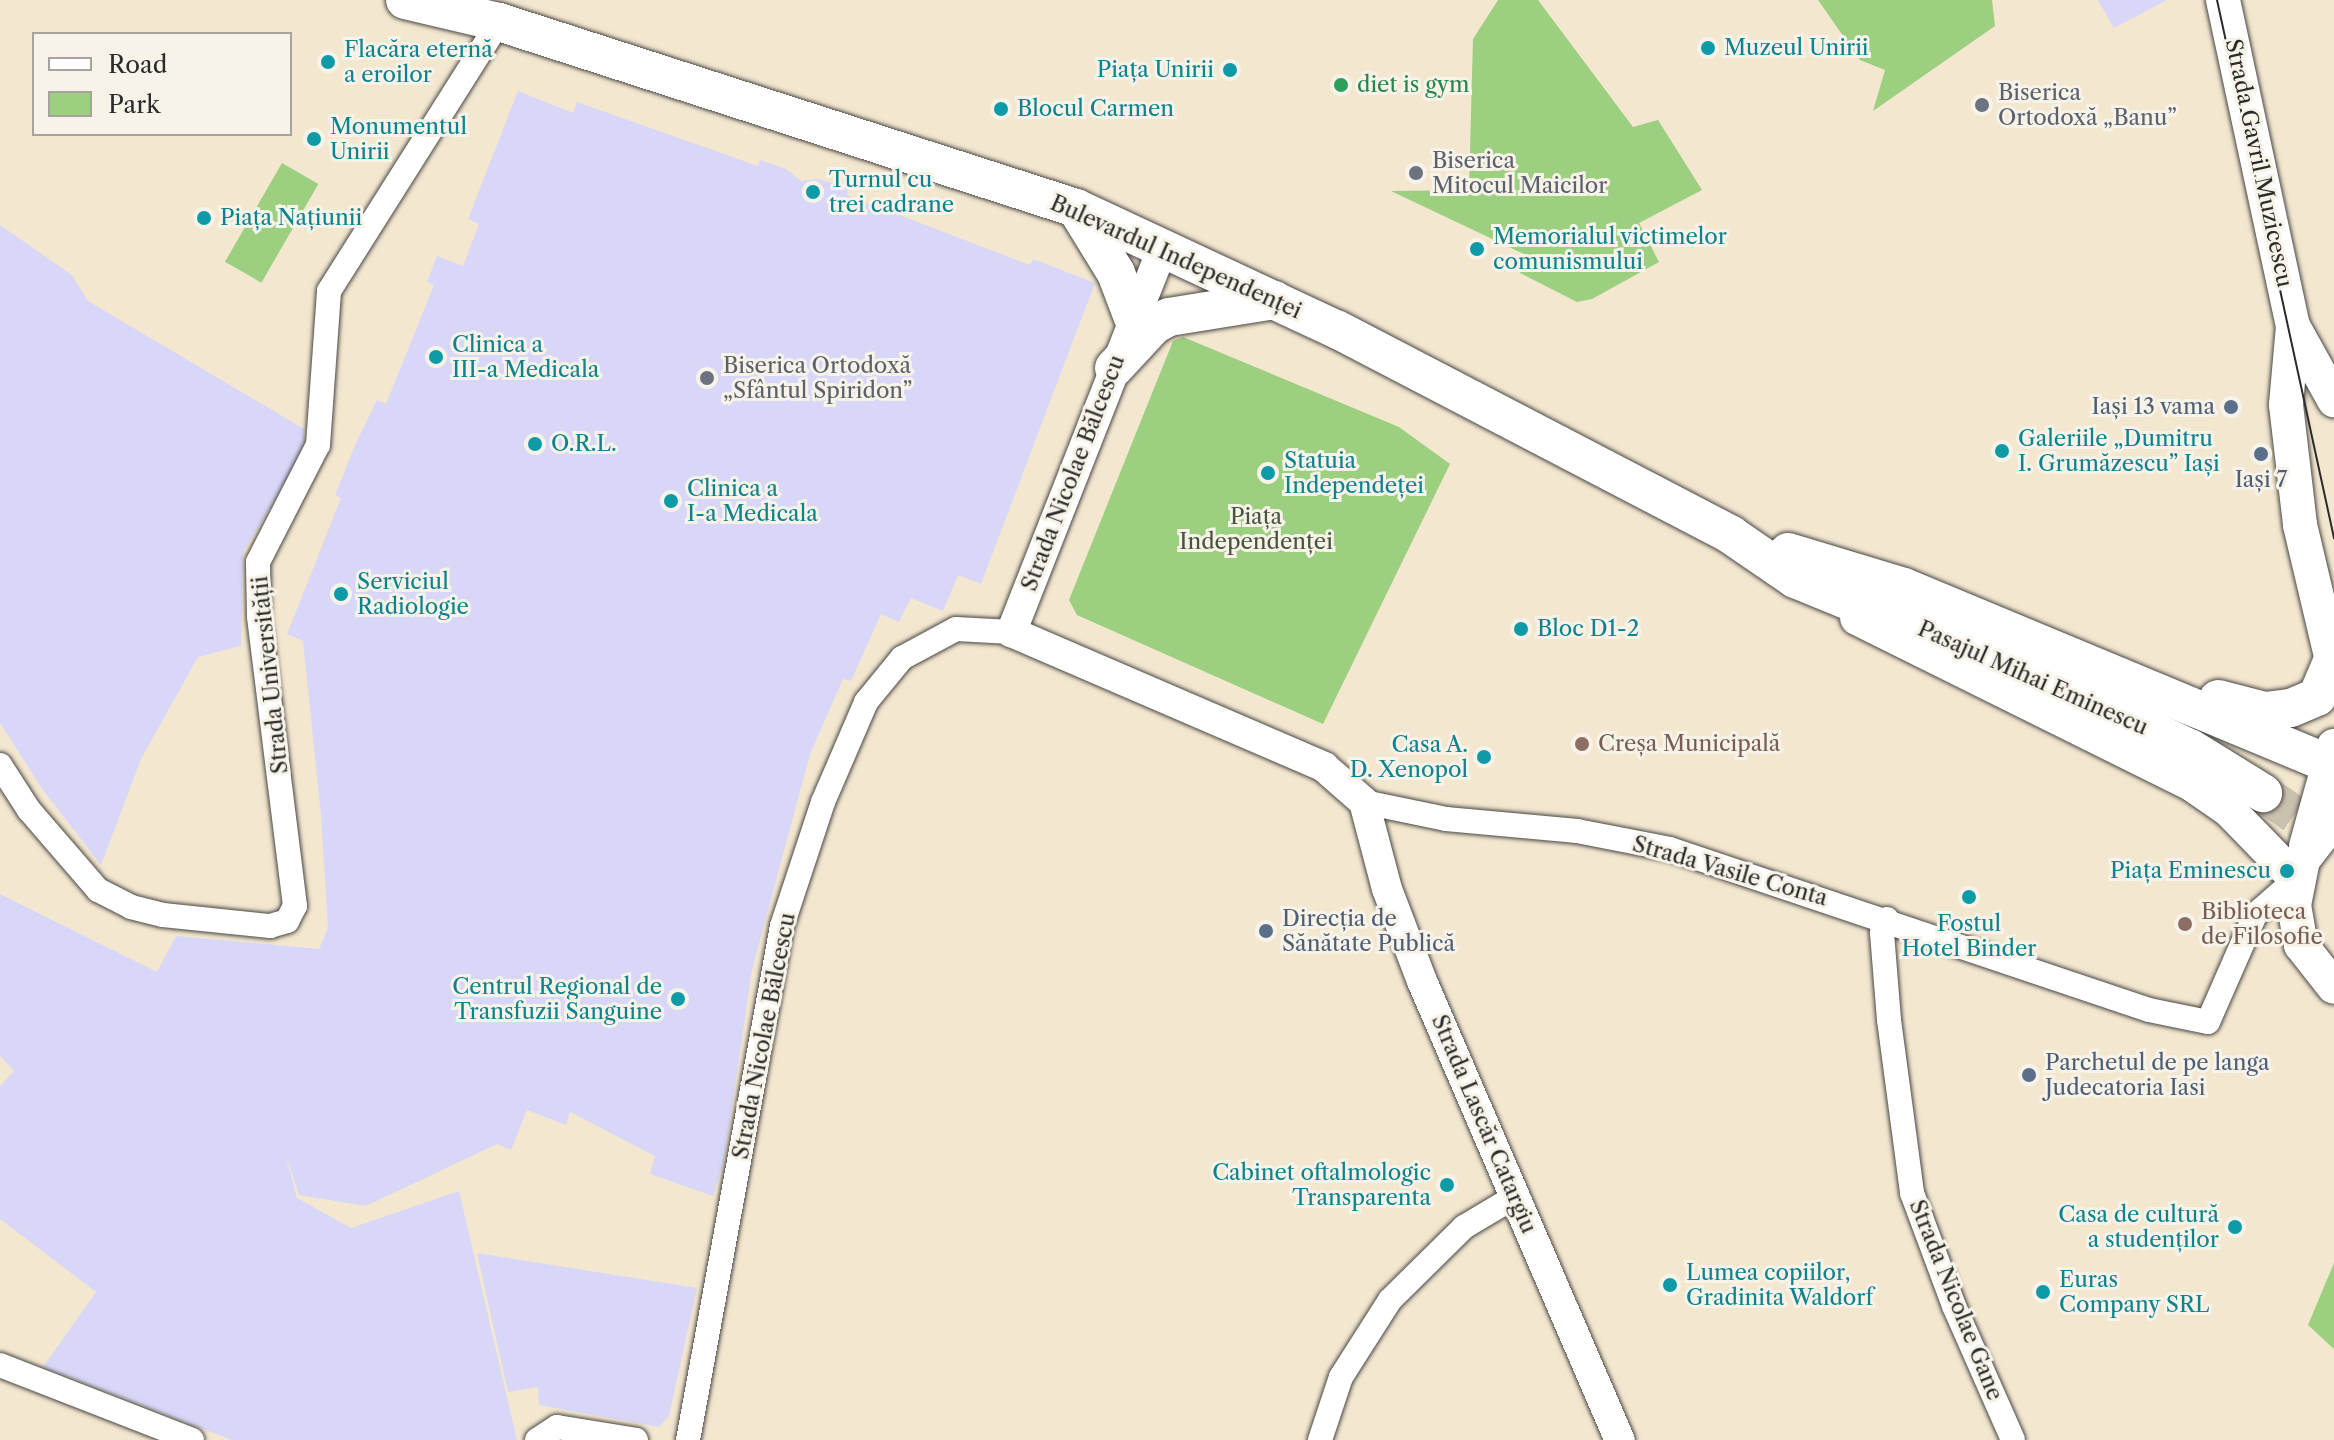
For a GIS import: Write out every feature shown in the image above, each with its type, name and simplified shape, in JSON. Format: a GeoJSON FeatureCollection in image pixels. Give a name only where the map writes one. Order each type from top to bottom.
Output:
{"type":"FeatureCollection","features":[{"type":"Feature","properties":{"kind":"main road","name":"Bulevardul Independenței"},"geometry":{"type":"LineString","coordinates":[[405,0],[505,11],[1076,208],[1275,300],[1800,568]]}},
{"type":"Feature","properties":{"kind":"main road","name":"Strada Gavril Muzicescu"},"geometry":{"type":"LineString","coordinates":[[2223,0],[2293,326],[2334,400]]}},
{"type":"Feature","properties":{"kind":"main road"},"geometry":{"type":"LineString","coordinates":[[1076,208],[1116,273],[1133,318]]}},
{"type":"Feature","properties":{"kind":"main road"},"geometry":{"type":"LineString","coordinates":[[1114,368],[1154,325],[1169,317],[1275,300]]}},
{"type":"Feature","properties":{"kind":"main road","name":"Strada Gavril Muzicescu"},"geometry":{"type":"LineString","coordinates":[[2293,326],[2286,405],[2300,525],[2333,665]]}},
{"type":"Feature","properties":{"kind":"main road"},"geometry":{"type":"LineString","coordinates":[[1800,568],[1904,587],[2145,686],[2332,758],[2300,870],[2294,905],[2301,945],[2334,987]]}},
{"type":"Feature","properties":{"kind":"main road"},"geometry":{"type":"LineString","coordinates":[[1800,568],[1886,636],[2193,785],[2229,810],[2300,870]]}},
{"type":"Feature","properties":{"kind":"main road","name":"Pasajul Mihai Eminescu"},"geometry":{"type":"LineString","coordinates":[[1800,568],[1892,603],[2092,688],[2266,787]]}},
{"type":"Feature","properties":{"kind":"main road"},"geometry":{"type":"LineString","coordinates":[[2145,686],[2265,711],[2291,708],[2317,697],[2333,665]]}},
{"type":"Feature","properties":{"kind":"main road"},"geometry":{"type":"LineString","coordinates":[[2300,870],[2334,820]]}},
{"type":"Feature","properties":{"kind":"street","name":"Strada Universității"},"geometry":{"type":"LineString","coordinates":[[0,765],[91,885],[131,907],[163,915],[270,926],[287,921],[295,906],[287,817],[259,616],[258,562],[318,445],[329,291],[505,11]]}},
{"type":"Feature","properties":{"kind":"street","name":"Strada Nicolae Bălcescu"},"geometry":{"type":"LineString","coordinates":[[688,1440],[782,926],[823,802],[866,702],[902,658],[956,629],[1011,632],[1163,247]]}},
{"type":"Feature","properties":{"kind":"street","name":"Strada Vasile Conta"},"geometry":{"type":"LineString","coordinates":[[1011,632],[1324,767],[1364,802],[1446,819],[1577,831],[1670,849],[1887,919],[2149,1010],[2208,1022],[2255,915],[2300,870]]}},
{"type":"Feature","properties":{"kind":"street","name":"Strada Lascăr Catargiu"},"geometry":{"type":"LineString","coordinates":[[1364,802],[1397,915],[1620,1440]]}},
{"type":"Feature","properties":{"kind":"street","name":"Strada Nicolae Gane"},"geometry":{"type":"LineString","coordinates":[[1887,919],[1882,933],[1889,1020],[1912,1193],[1954,1306],[2013,1440]]}},
{"type":"Feature","properties":{"kind":"street"},"geometry":{"type":"LineString","coordinates":[[1320,1440],[1341,1377],[1390,1300],[1464,1227],[1516,1196]]}},
{"type":"Feature","properties":{"kind":"street"},"geometry":{"type":"LineString","coordinates":[[0,1365],[192,1440]]}},
{"type":"Feature","properties":{"kind":"street"},"geometry":{"type":"LineString","coordinates":[[537,1440],[557,1427],[636,1440]]}},
{"type":"Feature","properties":{"kind":"shaded area"},"geometry":{"type":"Polygon","coordinates":[[[2098,0],[2167,0],[2114,28],[2098,0]]]}},
{"type":"Feature","properties":{"kind":"shaded area"},"geometry":{"type":"Polygon","coordinates":[[[518,91],[573,113],[577,102],[758,166],[760,160],[786,169],[801,181],[819,179],[848,189],[847,195],[1030,265],[1033,259],[1095,283],[981,584],[958,575],[943,611],[911,598],[899,622],[881,614],[851,681],[843,679],[810,754],[752,970],[724,1161],[713,1196],[650,1174],[655,1156],[570,1112],[566,1125],[527,1110],[511,1150],[497,1144],[366,1206],[299,1195],[285,1153],[297,1198],[351,1228],[459,1191],[517,1440],[232,1440],[43,1367],[96,1292],[0,1219],[0,1086],[14,1071],[0,1056],[0,894],[157,972],[176,936],[319,949],[328,928],[321,816],[303,641],[287,634],[341,498],[335,495],[356,443],[377,400],[386,404],[434,285],[427,282],[437,256],[463,266],[479,224],[468,219],[518,91]]]}},
{"type":"Feature","properties":{"kind":"shaded area"},"geometry":{"type":"Polygon","coordinates":[[[0,225],[72,275],[88,301],[304,429],[304,451],[243,552],[241,646],[198,657],[141,759],[101,865],[43,790],[0,723],[0,225]]]}},
{"type":"Feature","properties":{"kind":"shaded area"},"geometry":{"type":"Polygon","coordinates":[[[477,1253],[697,1288],[669,1416],[659,1427],[539,1405],[538,1387],[508,1392],[477,1253]]]}},
{"type":"Feature","properties":{"kind":"green space"},"geometry":{"type":"Polygon","coordinates":[[[1498,0],[1538,0],[1633,127],[1658,120],[1702,190],[1639,223],[1659,262],[1592,299],[1577,302],[1520,273],[1528,256],[1391,191],[1469,190],[1473,39],[1498,0]]]}},
{"type":"Feature","properties":{"kind":"green space"},"geometry":{"type":"Polygon","coordinates":[[[1818,0],[1992,0],[1995,26],[1873,111],[1885,70],[1860,60],[1818,0]]]}},
{"type":"Feature","properties":{"kind":"green space"},"geometry":{"type":"Polygon","coordinates":[[[282,163],[318,184],[261,283],[225,262],[282,163]]]}},
{"type":"Feature","properties":{"kind":"green space","name":"Piața Independenței"},"geometry":{"type":"Polygon","coordinates":[[[1183,337],[1399,427],[1450,464],[1323,724],[1077,615],[1069,600],[1173,341],[1183,337]]]}},
{"type":"Feature","properties":{"kind":"green space"},"geometry":{"type":"Polygon","coordinates":[[[2334,1263],[2334,1349],[2308,1325],[2334,1263]]]}},
{"type":"Feature","properties":{"kind":"tunnel"},"geometry":{"type":"LineString","coordinates":[[2263,793],[2334,842]]}},
{"type":"Feature","properties":{"kind":"tram line"},"geometry":{"type":"LineString","coordinates":[[2217,0],[2334,538]]}},
{"type":"Feature","properties":{"kind":"place","name":"Muzeul Unirii"},"geometry":{"type":"Point","coordinates":[1708,48]}},
{"type":"Feature","properties":{"kind":"place","name":"Flacăra eternă a eroilor"},"geometry":{"type":"Point","coordinates":[328,62]}},
{"type":"Feature","properties":{"kind":"place","name":"Piața Unirii"},"geometry":{"type":"Point","coordinates":[1230,70]}},
{"type":"Feature","properties":{"kind":"place","name":"diet is gym"},"geometry":{"type":"Point","coordinates":[1341,85]}},
{"type":"Feature","properties":{"kind":"place","name":"Biserica Ortodoxă „Banu”"},"geometry":{"type":"Point","coordinates":[1982,105]}},
{"type":"Feature","properties":{"kind":"place","name":"Blocul Carmen"},"geometry":{"type":"Point","coordinates":[1001,109]}},
{"type":"Feature","properties":{"kind":"place","name":"Monumentul Unirii"},"geometry":{"type":"Point","coordinates":[314,139]}},
{"type":"Feature","properties":{"kind":"place","name":"Biserica Mitocul Maicilor"},"geometry":{"type":"Point","coordinates":[1416,173]}},
{"type":"Feature","properties":{"kind":"place","name":"Turnul cu trei cadrane"},"geometry":{"type":"Point","coordinates":[813,192]}},
{"type":"Feature","properties":{"kind":"place","name":"Piața Națiunii"},"geometry":{"type":"Point","coordinates":[204,218]}},
{"type":"Feature","properties":{"kind":"place","name":"Memorialul victimelor comunismului"},"geometry":{"type":"Point","coordinates":[1477,249]}},
{"type":"Feature","properties":{"kind":"place","name":"Clinica a III-a Medicala"},"geometry":{"type":"Point","coordinates":[436,357]}},
{"type":"Feature","properties":{"kind":"place","name":"Biserica Ortodoxă „Sfântul Spiridon”"},"geometry":{"type":"Point","coordinates":[707,378]}},
{"type":"Feature","properties":{"kind":"place","name":"Iași 13 vama"},"geometry":{"type":"Point","coordinates":[2231,407]}},
{"type":"Feature","properties":{"kind":"place","name":"O.R.L."},"geometry":{"type":"Point","coordinates":[535,444]}},
{"type":"Feature","properties":{"kind":"place","name":"Galeriile „Dumitru I. Grumăzescu” Iași"},"geometry":{"type":"Point","coordinates":[2002,451]}},
{"type":"Feature","properties":{"kind":"place","name":"Iași 7"},"geometry":{"type":"Point","coordinates":[2261,454]}},
{"type":"Feature","properties":{"kind":"place","name":"Statuia Independeței"},"geometry":{"type":"Point","coordinates":[1268,473]}},
{"type":"Feature","properties":{"kind":"place","name":"Clinica a I-a Medicala"},"geometry":{"type":"Point","coordinates":[671,501]}},
{"type":"Feature","properties":{"kind":"place","name":"Serviciul Radiologie"},"geometry":{"type":"Point","coordinates":[341,594]}},
{"type":"Feature","properties":{"kind":"place","name":"Bloc D1-2"},"geometry":{"type":"Point","coordinates":[1521,629]}},
{"type":"Feature","properties":{"kind":"place","name":"Creșa Municipală"},"geometry":{"type":"Point","coordinates":[1582,744]}},
{"type":"Feature","properties":{"kind":"place","name":"Casa A. D. Xenopol"},"geometry":{"type":"Point","coordinates":[1484,757]}},
{"type":"Feature","properties":{"kind":"place","name":"Piața Eminescu"},"geometry":{"type":"Point","coordinates":[2287,871]}},
{"type":"Feature","properties":{"kind":"place","name":"Fostul Hotel Binder"},"geometry":{"type":"Point","coordinates":[1969,897]}},
{"type":"Feature","properties":{"kind":"place","name":"Biblioteca de Filosofie"},"geometry":{"type":"Point","coordinates":[2185,924]}},
{"type":"Feature","properties":{"kind":"place","name":"Direcția de Sănătate Publică"},"geometry":{"type":"Point","coordinates":[1266,931]}},
{"type":"Feature","properties":{"kind":"place","name":"Centrul Regional de Transfuzii Sanguine"},"geometry":{"type":"Point","coordinates":[678,999]}},
{"type":"Feature","properties":{"kind":"place","name":"Parchetul de pe langa Judecatoria Iasi"},"geometry":{"type":"Point","coordinates":[2029,1075]}},
{"type":"Feature","properties":{"kind":"place","name":"Cabinet oftalmologic Transparenta"},"geometry":{"type":"Point","coordinates":[1447,1185]}},
{"type":"Feature","properties":{"kind":"place","name":"Casa de cultură a studenților"},"geometry":{"type":"Point","coordinates":[2235,1227]}},
{"type":"Feature","properties":{"kind":"place","name":"Lumea copiilor, Gradinita Waldorf"},"geometry":{"type":"Point","coordinates":[1670,1285]}},
{"type":"Feature","properties":{"kind":"place","name":"Euras Company SRL"},"geometry":{"type":"Point","coordinates":[2043,1292]}}]}
